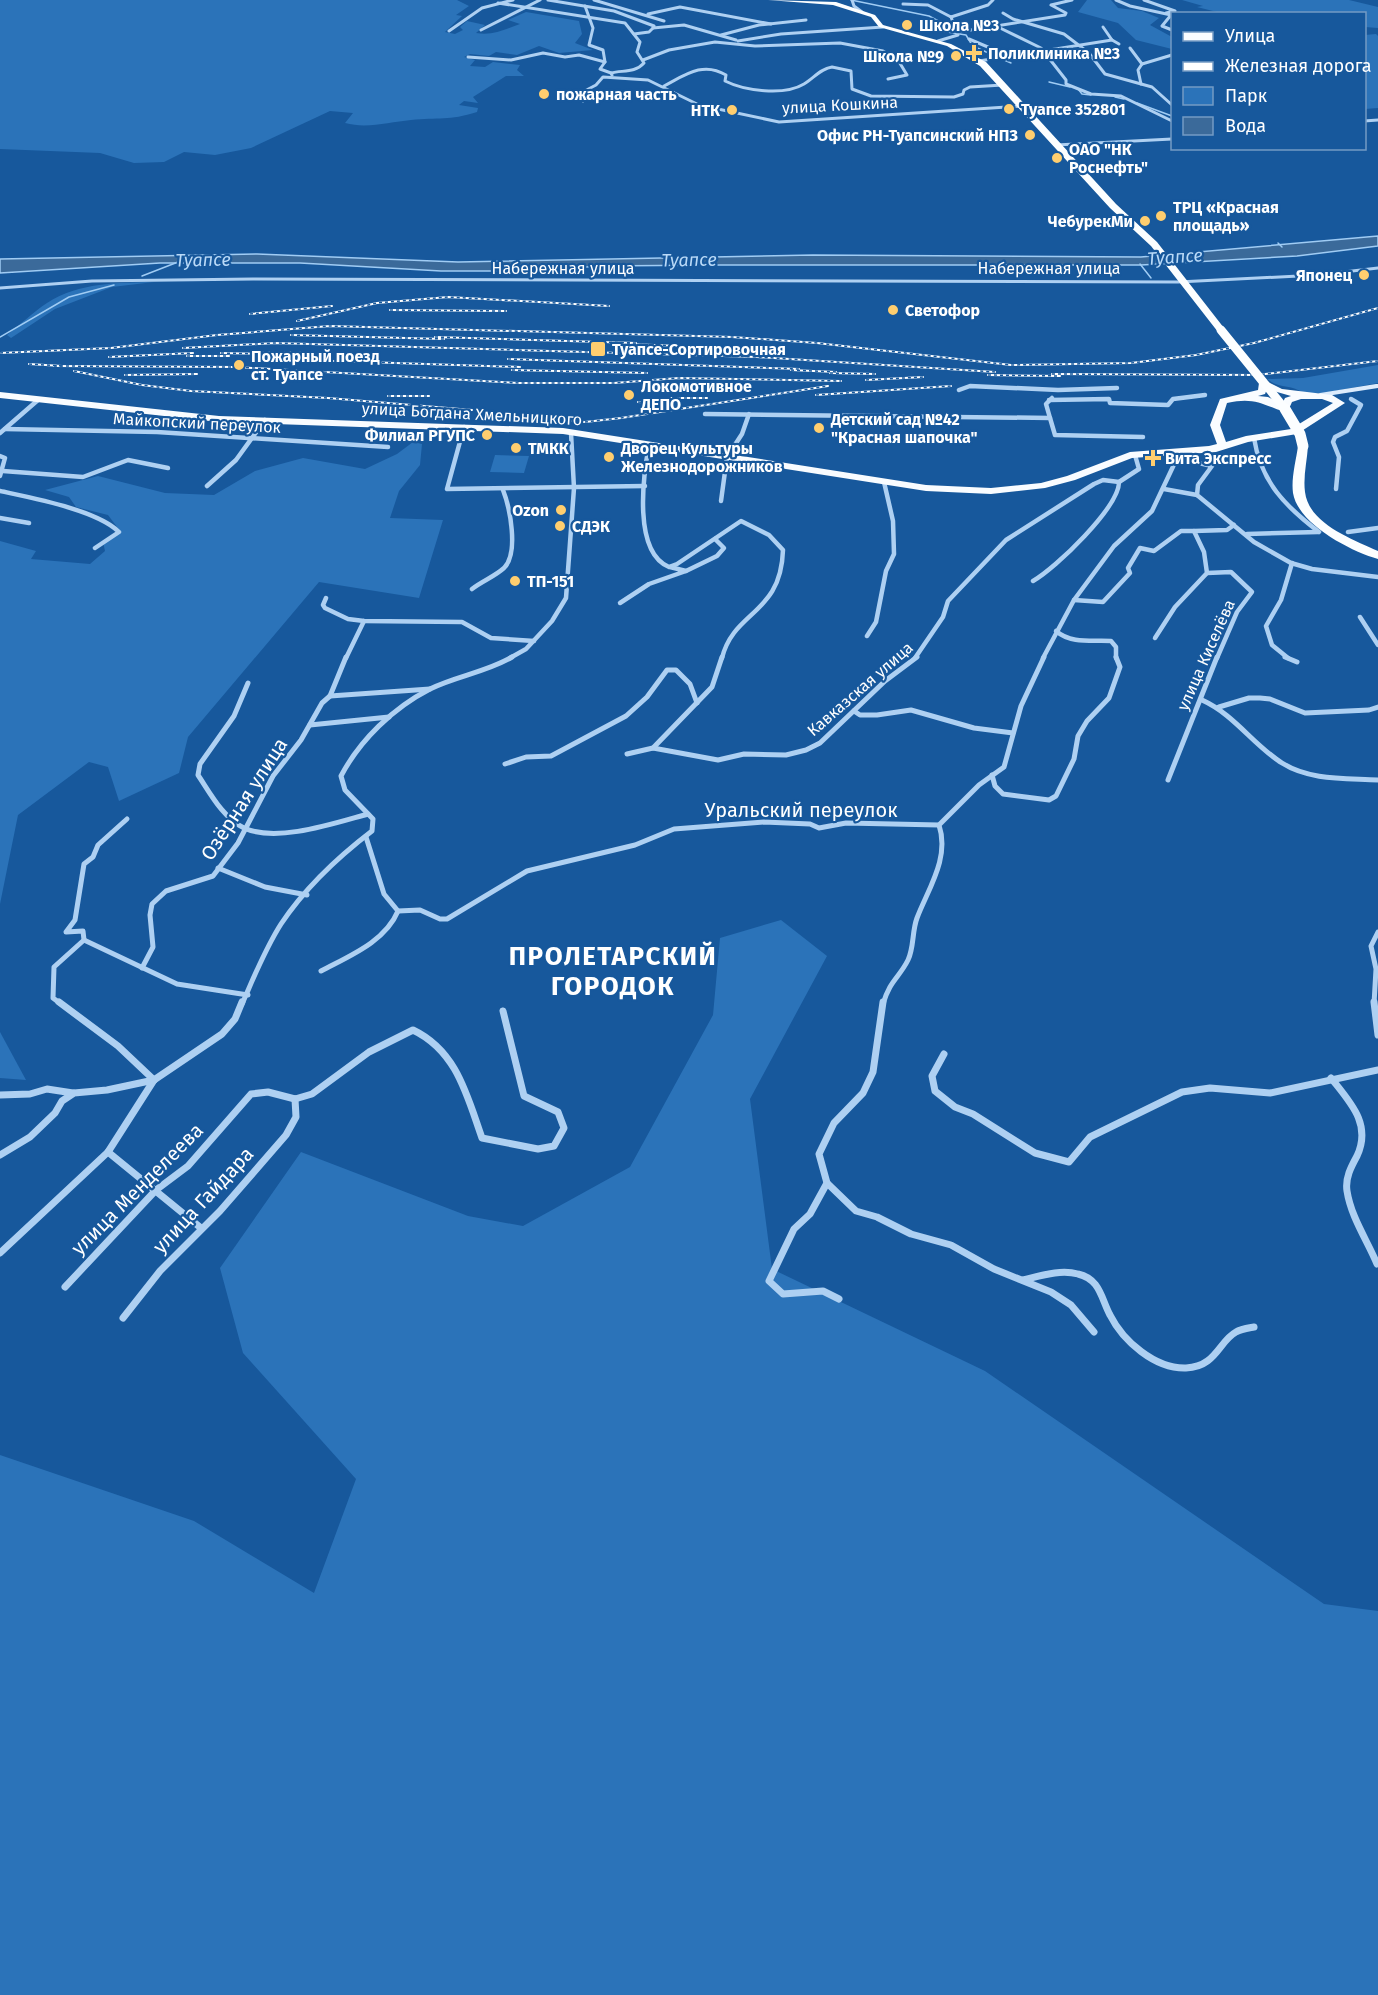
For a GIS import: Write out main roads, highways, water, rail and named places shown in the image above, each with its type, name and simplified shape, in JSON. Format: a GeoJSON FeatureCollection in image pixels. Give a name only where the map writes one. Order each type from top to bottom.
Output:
{"type":"FeatureCollection","features":[{"type":"Feature","properties":{"kind":"highway"},"geometry":{"type":"LineString","coordinates":[[771,0],[824,1],[862,12],[873,16],[877,24],[884,27],[938,41],[979,61],[1136,230],[1156,244],[1285,409],[1300,434],[1303,446],[1299,491],[1306,510],[1319,524],[1337,536],[1378,555]]}},
{"type":"Feature","properties":{"kind":"main road"},"geometry":{"type":"LineString","coordinates":[[1205,443],[1223,401],[1262,392],[1264,383],[1286,393],[1315,395],[1335,400],[1340,403],[1338,407]]}},
{"type":"Feature","properties":{"kind":"main road"},"geometry":{"type":"LineString","coordinates":[[1236,397],[1265,399],[1285,409],[1288,400],[1377,386]]}},
{"type":"Feature","properties":{"kind":"main road"},"geometry":{"type":"LineString","coordinates":[[1151,453],[1178,456],[1245,439],[1294,432],[1377,386]]}},
{"type":"Feature","properties":{"kind":"main road"},"geometry":{"type":"LineString","coordinates":[[1337,393],[1350,399]]}},
{"type":"Feature","properties":{"kind":"main road","name":"улица Богдана Хмельницкого"},"geometry":{"type":"LineString","coordinates":[[0,395],[173,415],[572,433],[884,482],[952,490],[1026,489],[1071,478],[1135,455],[1151,453]]}},
{"type":"Feature","properties":{"kind":"main road"},"geometry":{"type":"LineString","coordinates":[[1215,423],[1222,435],[1245,439]]}},
{"type":"Feature","properties":{"kind":"main road"},"geometry":{"type":"LineString","coordinates":[[1215,423],[1218,445]]}},
{"type":"Feature","properties":{"kind":"main road"},"geometry":{"type":"LineString","coordinates":[[1205,443],[1209,448],[1218,445]]}},
{"type":"Feature","properties":{"kind":"main road"},"geometry":{"type":"LineString","coordinates":[[1151,453],[1205,443]]}},
{"type":"Feature","properties":{"kind":"water","name":"Туапсе"},"geometry":{"type":"Polygon","coordinates":[[[1378,236],[1378,246],[1297,256],[1141,265],[598,266],[540,271],[441,271],[300,263],[160,263],[0,273],[0,259],[257,254],[458,262],[813,255],[1141,257],[1378,236]]]}},
{"type":"Feature","properties":{"kind":"waterway"},"geometry":{"type":"LineString","coordinates":[[851,0],[929,16],[944,24],[941,31],[966,35],[972,45]]}},
{"type":"Feature","properties":{"kind":"waterway"},"geometry":{"type":"LineString","coordinates":[[975,47],[1011,63]]}},
{"type":"Feature","properties":{"kind":"waterway"},"geometry":{"type":"LineString","coordinates":[[1049,82],[1070,87]]}},
{"type":"Feature","properties":{"kind":"waterway"},"geometry":{"type":"LineString","coordinates":[[1078,89],[1082,94],[1091,95]]}},
{"type":"Feature","properties":{"kind":"waterway"},"geometry":{"type":"LineString","coordinates":[[1115,97],[1124,99]]}},
{"type":"Feature","properties":{"kind":"waterway"},"geometry":{"type":"LineString","coordinates":[[1137,103],[1171,116]]}},
{"type":"Feature","properties":{"kind":"waterway"},"geometry":{"type":"LineString","coordinates":[[1278,243],[1282,247]]}},
{"type":"Feature","properties":{"kind":"waterway","name":"Туапсе"},"geometry":{"type":"LineString","coordinates":[[142,276],[178,262]]}},
{"type":"Feature","properties":{"kind":"waterway","name":"Туапсе"},"geometry":{"type":"LineString","coordinates":[[1140,264],[1151,278]]}},
{"type":"Feature","properties":{"kind":"waterway"},"geometry":{"type":"LineString","coordinates":[[0,337],[69,297],[114,285]]}},
{"type":"Feature","properties":{"kind":"railway"},"geometry":{"type":"LineString","coordinates":[[297,321],[377,303],[448,297],[609,306]]}},
{"type":"Feature","properties":{"kind":"railway"},"geometry":{"type":"LineString","coordinates":[[250,314],[332,306]]}},
{"type":"Feature","properties":{"kind":"railway"},"geometry":{"type":"LineString","coordinates":[[0,353],[111,348],[217,335],[330,326],[732,337],[817,343],[1011,365],[1131,363],[1196,355],[1254,343],[1378,308]]}},
{"type":"Feature","properties":{"kind":"railway"},"geometry":{"type":"LineString","coordinates":[[390,310],[506,311]]}},
{"type":"Feature","properties":{"kind":"railway"},"geometry":{"type":"LineString","coordinates":[[291,335],[444,339]]}},
{"type":"Feature","properties":{"kind":"railway"},"geometry":{"type":"LineString","coordinates":[[435,337],[636,343]]}},
{"type":"Feature","properties":{"kind":"railway"},"geometry":{"type":"LineString","coordinates":[[183,348],[275,343],[757,357],[995,372]]}},
{"type":"Feature","properties":{"kind":"railway"},"geometry":{"type":"LineString","coordinates":[[627,344],[762,349]]}},
{"type":"Feature","properties":{"kind":"railway"},"geometry":{"type":"LineString","coordinates":[[256,352],[313,353]]}},
{"type":"Feature","properties":{"kind":"railway"},"geometry":{"type":"LineString","coordinates":[[109,357],[193,353]]}},
{"type":"Feature","properties":{"kind":"railway"},"geometry":{"type":"LineString","coordinates":[[221,353],[263,354]]}},
{"type":"Feature","properties":{"kind":"railway"},"geometry":{"type":"LineString","coordinates":[[187,356],[229,356]]}},
{"type":"Feature","properties":{"kind":"railway"},"geometry":{"type":"LineString","coordinates":[[508,359],[799,369]]}},
{"type":"Feature","properties":{"kind":"railway"},"geometry":{"type":"LineString","coordinates":[[304,360],[520,367]]}},
{"type":"Feature","properties":{"kind":"railway"},"geometry":{"type":"LineString","coordinates":[[1052,374],[1256,375],[1378,361]]}},
{"type":"Feature","properties":{"kind":"railway"},"geometry":{"type":"LineString","coordinates":[[29,364],[62,366]]}},
{"type":"Feature","properties":{"kind":"railway"},"geometry":{"type":"LineString","coordinates":[[54,366],[236,367],[519,383],[614,383],[679,378],[841,381]]}},
{"type":"Feature","properties":{"kind":"railway"},"geometry":{"type":"LineString","coordinates":[[512,370],[647,373]]}},
{"type":"Feature","properties":{"kind":"railway"},"geometry":{"type":"LineString","coordinates":[[791,370],[836,372]]}},
{"type":"Feature","properties":{"kind":"railway"},"geometry":{"type":"LineString","coordinates":[[74,371],[142,385],[191,391],[328,398],[472,410]]}},
{"type":"Feature","properties":{"kind":"railway"},"geometry":{"type":"LineString","coordinates":[[830,373],[875,374]]}},
{"type":"Feature","properties":{"kind":"railway"},"geometry":{"type":"LineString","coordinates":[[125,375],[197,374]]}},
{"type":"Feature","properties":{"kind":"railway"},"geometry":{"type":"LineString","coordinates":[[988,375],[1060,376]]}},
{"type":"Feature","properties":{"kind":"railway"},"geometry":{"type":"LineString","coordinates":[[866,380],[923,377]]}},
{"type":"Feature","properties":{"kind":"railway"},"geometry":{"type":"LineString","coordinates":[[561,420],[585,422],[621,418],[828,386]]}},
{"type":"Feature","properties":{"kind":"railway"},"geometry":{"type":"LineString","coordinates":[[816,395],[951,386]]}},
{"type":"Feature","properties":{"kind":"railway"},"geometry":{"type":"LineString","coordinates":[[388,396],[429,396]]}},
{"type":"Feature","properties":{"kind":"railway"},"geometry":{"type":"LineString","coordinates":[[666,398],[707,398]]}},
{"type":"Feature","properties":{"kind":"railway"},"geometry":{"type":"LineString","coordinates":[[638,402],[676,404]]}},
{"type":"Feature","properties":{"kind":"place","name":"Школа №3"},"geometry":{"type":"Point","coordinates":[907,25]}},
{"type":"Feature","properties":{"kind":"place","name":"Поликлиника №3"},"geometry":{"type":"Point","coordinates":[974,53]}},
{"type":"Feature","properties":{"kind":"place","name":"Школа №9"},"geometry":{"type":"Point","coordinates":[956,56]}},
{"type":"Feature","properties":{"kind":"place","name":"пожарная часть"},"geometry":{"type":"Point","coordinates":[544,94]}},
{"type":"Feature","properties":{"kind":"place","name":"Туапсе 352801"},"geometry":{"type":"Point","coordinates":[1009,109]}},
{"type":"Feature","properties":{"kind":"place","name":"НТК"},"geometry":{"type":"Point","coordinates":[732,110]}},
{"type":"Feature","properties":{"kind":"place","name":"Офис РН-Туапсинский НПЗ"},"geometry":{"type":"Point","coordinates":[1030,135]}},
{"type":"Feature","properties":{"kind":"place","name":"ОАО \"НК Роснефть\""},"geometry":{"type":"Point","coordinates":[1057,158]}},
{"type":"Feature","properties":{"kind":"place","name":"ТРЦ «Красная площадь»"},"geometry":{"type":"Point","coordinates":[1161,216]}},
{"type":"Feature","properties":{"kind":"place","name":"ЧебурекМи"},"geometry":{"type":"Point","coordinates":[1145,221]}},
{"type":"Feature","properties":{"kind":"place","name":"Японец"},"geometry":{"type":"Point","coordinates":[1364,275]}},
{"type":"Feature","properties":{"kind":"place","name":"Светофор"},"geometry":{"type":"Point","coordinates":[893,310]}},
{"type":"Feature","properties":{"kind":"place","name":"Туапсе-Сортировочная"},"geometry":{"type":"Point","coordinates":[598,349]}},
{"type":"Feature","properties":{"kind":"place","name":"Пожарный поезд ст. Туапсе"},"geometry":{"type":"Point","coordinates":[239,365]}},
{"type":"Feature","properties":{"kind":"place","name":"Локомотивное ДЕПО"},"geometry":{"type":"Point","coordinates":[629,395]}},
{"type":"Feature","properties":{"kind":"place","name":"Детский сад №42 \"Красная шапочка\""},"geometry":{"type":"Point","coordinates":[819,428]}},
{"type":"Feature","properties":{"kind":"place","name":"Филиал РГУПС"},"geometry":{"type":"Point","coordinates":[487,435]}},
{"type":"Feature","properties":{"kind":"place","name":"ТМКК"},"geometry":{"type":"Point","coordinates":[516,448]}},
{"type":"Feature","properties":{"kind":"place","name":"Дворец Культуры Железнодорожников"},"geometry":{"type":"Point","coordinates":[609,457]}},
{"type":"Feature","properties":{"kind":"place","name":"Вита Экспресс"},"geometry":{"type":"Point","coordinates":[1153,458]}},
{"type":"Feature","properties":{"kind":"place","name":"Ozon"},"geometry":{"type":"Point","coordinates":[561,510]}},
{"type":"Feature","properties":{"kind":"place","name":"СДЭК"},"geometry":{"type":"Point","coordinates":[560,526]}},
{"type":"Feature","properties":{"kind":"place","name":"ТП-151"},"geometry":{"type":"Point","coordinates":[515,581]}},
{"type":"Feature","properties":{"kind":"district","name":"ПРОЛЕТАРСКИЙ ГОРОДОК"},"geometry":{"type":"Point","coordinates":[613,971]}}]}
